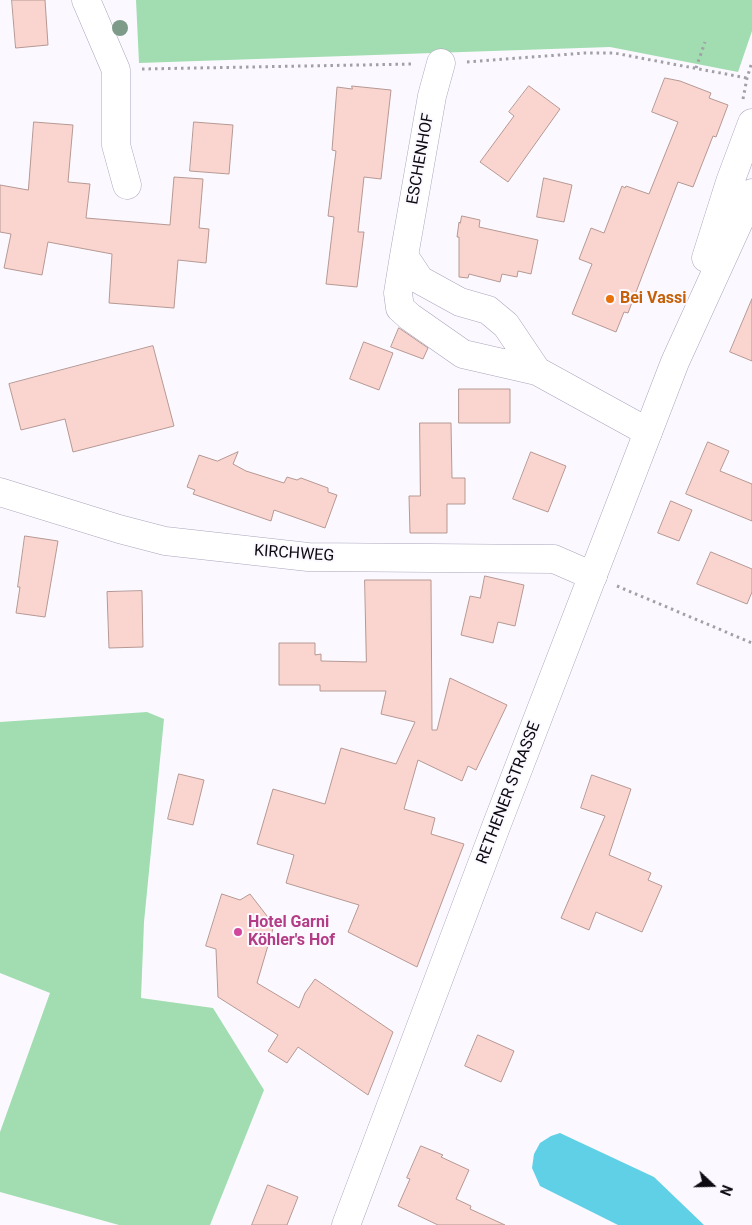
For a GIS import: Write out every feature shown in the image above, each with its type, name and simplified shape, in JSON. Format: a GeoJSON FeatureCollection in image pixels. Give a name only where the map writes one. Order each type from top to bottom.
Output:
{"type":"FeatureCollection","features":[{"type":"Feature","properties":{"kind":"street"},"geometry":{"type":"LineString","coordinates":[[86,0],[116,70],[116,145],[127,185]]}},
{"type":"Feature","properties":{"kind":"street","name":"ESCHENHOF"},"geometry":{"type":"LineString","coordinates":[[441,63],[432,96],[404,256],[398,293],[400,308],[410,318],[463,354],[537,371],[648,432]]}},
{"type":"Feature","properties":{"kind":"street","name":"RETHENER STRASSE"},"geometry":{"type":"LineString","coordinates":[[346,1225],[674,362],[730,182],[752,122]]}},
{"type":"Feature","properties":{"kind":"street","name":"RETHENER STRASSE"},"geometry":{"type":"LineString","coordinates":[[674,362],[752,193]]}},
{"type":"Feature","properties":{"kind":"street","name":"ESCHENHOF"},"geometry":{"type":"LineString","coordinates":[[404,256],[420,280],[460,302],[488,310],[506,325],[537,371]]}},
{"type":"Feature","properties":{"kind":"street","name":"KIRCHWEG"},"geometry":{"type":"LineString","coordinates":[[0,492],[119,529],[166,541],[308,557],[554,559],[593,576]]}},
{"type":"Feature","properties":{"kind":"path"},"geometry":{"type":"LineString","coordinates":[[696,68],[704,42]]}},
{"type":"Feature","properties":{"kind":"path"},"geometry":{"type":"LineString","coordinates":[[747,78],[752,62]]}},
{"type":"Feature","properties":{"kind":"path"},"geometry":{"type":"LineString","coordinates":[[593,576],[752,643]]}},
{"type":"Feature","properties":{"kind":"green space"},"geometry":{"type":"Polygon","coordinates":[[[136,0],[752,0],[752,31],[738,72],[610,47],[139,63],[136,0]]]}},
{"type":"Feature","properties":{"kind":"green space"},"geometry":{"type":"Polygon","coordinates":[[[147,712],[164,719],[144,922],[141,998],[213,1008],[264,1090],[210,1225],[119,1225],[0,1192],[0,1132],[50,993],[0,973],[0,722],[147,712]]]}},
{"type":"Feature","properties":{"kind":"water"},"geometry":{"type":"Polygon","coordinates":[[[560,1133],[654,1177],[704,1225],[618,1225],[540,1186],[532,1168],[534,1154],[540,1143],[560,1133]]]}},
{"type":"Feature","properties":{"kind":"building"},"geometry":{"type":"Polygon","coordinates":[[[12,0],[45,0],[48,45],[16,48],[12,0]]]}},
{"type":"Feature","properties":{"kind":"building"},"geometry":{"type":"Polygon","coordinates":[[[665,78],[680,81],[711,93],[709,98],[728,105],[716,137],[713,136],[693,187],[678,182],[628,313],[624,312],[616,332],[572,314],[592,264],[579,259],[591,228],[604,233],[622,186],[649,194],[678,122],[652,112],[665,78]]]}},
{"type":"Feature","properties":{"kind":"building"},"geometry":{"type":"Polygon","coordinates":[[[352,86],[391,90],[381,179],[364,177],[358,232],[364,232],[357,287],[326,284],[334,217],[328,216],[336,151],[332,150],[337,87],[352,89],[352,86]]]}},
{"type":"Feature","properties":{"kind":"building"},"geometry":{"type":"Polygon","coordinates":[[[529,86],[560,109],[508,182],[480,162],[514,116],[509,112],[529,86]]]}},
{"type":"Feature","properties":{"kind":"building"},"geometry":{"type":"Polygon","coordinates":[[[34,122],[73,125],[68,182],[90,184],[86,218],[170,225],[174,177],[203,179],[199,228],[209,229],[206,263],[178,260],[174,308],[109,303],[112,254],[48,242],[42,275],[4,268],[11,234],[0,232],[0,185],[28,190],[34,122]]]}},
{"type":"Feature","properties":{"kind":"building"},"geometry":{"type":"Polygon","coordinates":[[[194,122],[233,125],[229,174],[190,171],[194,122]]]}},
{"type":"Feature","properties":{"kind":"building"},"geometry":{"type":"Polygon","coordinates":[[[544,178],[572,185],[564,222],[537,217],[544,178]]]}},
{"type":"Feature","properties":{"kind":"building"},"geometry":{"type":"Polygon","coordinates":[[[462,216],[480,220],[479,227],[538,240],[531,274],[518,271],[517,277],[502,274],[500,282],[469,274],[468,278],[459,277],[459,237],[457,237],[459,222],[462,216]]]}},
{"type":"Feature","properties":{"kind":"building"},"geometry":{"type":"Polygon","coordinates":[[[752,299],[752,361],[730,352],[752,299]]]}},
{"type":"Feature","properties":{"kind":"building"},"geometry":{"type":"Polygon","coordinates":[[[399,328],[428,348],[423,359],[391,347],[399,328]]]}},
{"type":"Feature","properties":{"kind":"building"},"geometry":{"type":"Polygon","coordinates":[[[364,342],[393,353],[379,390],[350,379],[364,342]]]}},
{"type":"Feature","properties":{"kind":"building"},"geometry":{"type":"Polygon","coordinates":[[[153,346],[174,426],[73,452],[65,419],[21,430],[9,384],[153,346]]]}},
{"type":"Feature","properties":{"kind":"building"},"geometry":{"type":"Polygon","coordinates":[[[459,389],[510,389],[510,423],[459,423],[459,389]]]}},
{"type":"Feature","properties":{"kind":"building"},"geometry":{"type":"Polygon","coordinates":[[[420,423],[451,423],[452,478],[465,478],[465,504],[447,504],[447,533],[410,533],[409,496],[420,496],[420,423]]]}},
{"type":"Feature","properties":{"kind":"building"},"geometry":{"type":"Polygon","coordinates":[[[708,442],[729,451],[720,471],[752,484],[752,521],[686,494],[708,442]]]}},
{"type":"Feature","properties":{"kind":"building"},"geometry":{"type":"Polygon","coordinates":[[[238,452],[233,464],[246,471],[284,483],[287,477],[297,480],[301,478],[328,488],[328,492],[337,495],[325,528],[274,510],[271,521],[193,494],[195,490],[187,487],[199,455],[217,461],[238,452]]]}},
{"type":"Feature","properties":{"kind":"building"},"geometry":{"type":"Polygon","coordinates":[[[531,452],[566,466],[548,512],[513,499],[531,452]]]}},
{"type":"Feature","properties":{"kind":"building"},"geometry":{"type":"Polygon","coordinates":[[[671,501],[692,510],[679,541],[658,533],[671,501]]]}},
{"type":"Feature","properties":{"kind":"building"},"geometry":{"type":"Polygon","coordinates":[[[25,536],[58,541],[45,617],[16,613],[25,536]]]}},
{"type":"Feature","properties":{"kind":"building"},"geometry":{"type":"Polygon","coordinates":[[[711,552],[752,569],[752,592],[747,604],[697,584],[711,552]]]}},
{"type":"Feature","properties":{"kind":"building"},"geometry":{"type":"Polygon","coordinates":[[[485,576],[524,585],[515,626],[498,622],[493,643],[461,635],[470,596],[480,598],[485,576]]]}},
{"type":"Feature","properties":{"kind":"building"},"geometry":{"type":"Polygon","coordinates":[[[365,580],[431,580],[432,730],[437,730],[450,678],[507,705],[476,770],[468,766],[462,781],[418,760],[404,809],[435,818],[431,834],[464,844],[417,967],[348,932],[359,905],[286,883],[294,855],[257,844],[273,789],[325,804],[341,748],[396,764],[415,722],[381,714],[386,691],[320,691],[320,685],[279,685],[279,643],[315,643],[315,655],[321,654],[321,661],[366,662],[365,580]]]}},
{"type":"Feature","properties":{"kind":"building"},"geometry":{"type":"Polygon","coordinates":[[[142,591],[143,647],[109,648],[107,592],[142,591]]]}},
{"type":"Feature","properties":{"kind":"building"},"geometry":{"type":"Polygon","coordinates":[[[179,774],[204,780],[193,825],[168,819],[179,774]]]}},
{"type":"Feature","properties":{"kind":"building"},"geometry":{"type":"Polygon","coordinates":[[[592,775],[631,789],[609,855],[651,873],[648,880],[662,886],[642,932],[596,912],[589,930],[561,918],[605,816],[581,808],[592,775]]]}},
{"type":"Feature","properties":{"kind":"building"},"geometry":{"type":"Polygon","coordinates":[[[222,894],[240,900],[250,894],[274,925],[257,983],[299,1008],[305,993],[315,979],[393,1032],[368,1095],[298,1047],[287,1063],[268,1051],[278,1035],[218,997],[216,949],[206,946],[222,894]]]}},
{"type":"Feature","properties":{"kind":"building"},"geometry":{"type":"Polygon","coordinates":[[[478,1035],[514,1051],[501,1082],[465,1066],[478,1035]]]}},
{"type":"Feature","properties":{"kind":"building"},"geometry":{"type":"Polygon","coordinates":[[[421,1146],[443,1155],[441,1157],[469,1170],[456,1199],[471,1206],[470,1209],[505,1225],[438,1225],[398,1206],[410,1179],[407,1178],[421,1146]]]}},
{"type":"Feature","properties":{"kind":"building"},"geometry":{"type":"Polygon","coordinates":[[[268,1185],[298,1197],[287,1225],[252,1225],[268,1185]]]}},
{"type":"Feature","properties":{"kind":"place","name":"Bei Vassi"},"geometry":{"type":"Point","coordinates":[610,299]}},
{"type":"Feature","properties":{"kind":"place","name":"Hotel Garni Köhler's Hof"},"geometry":{"type":"Point","coordinates":[238,932]}}]}
